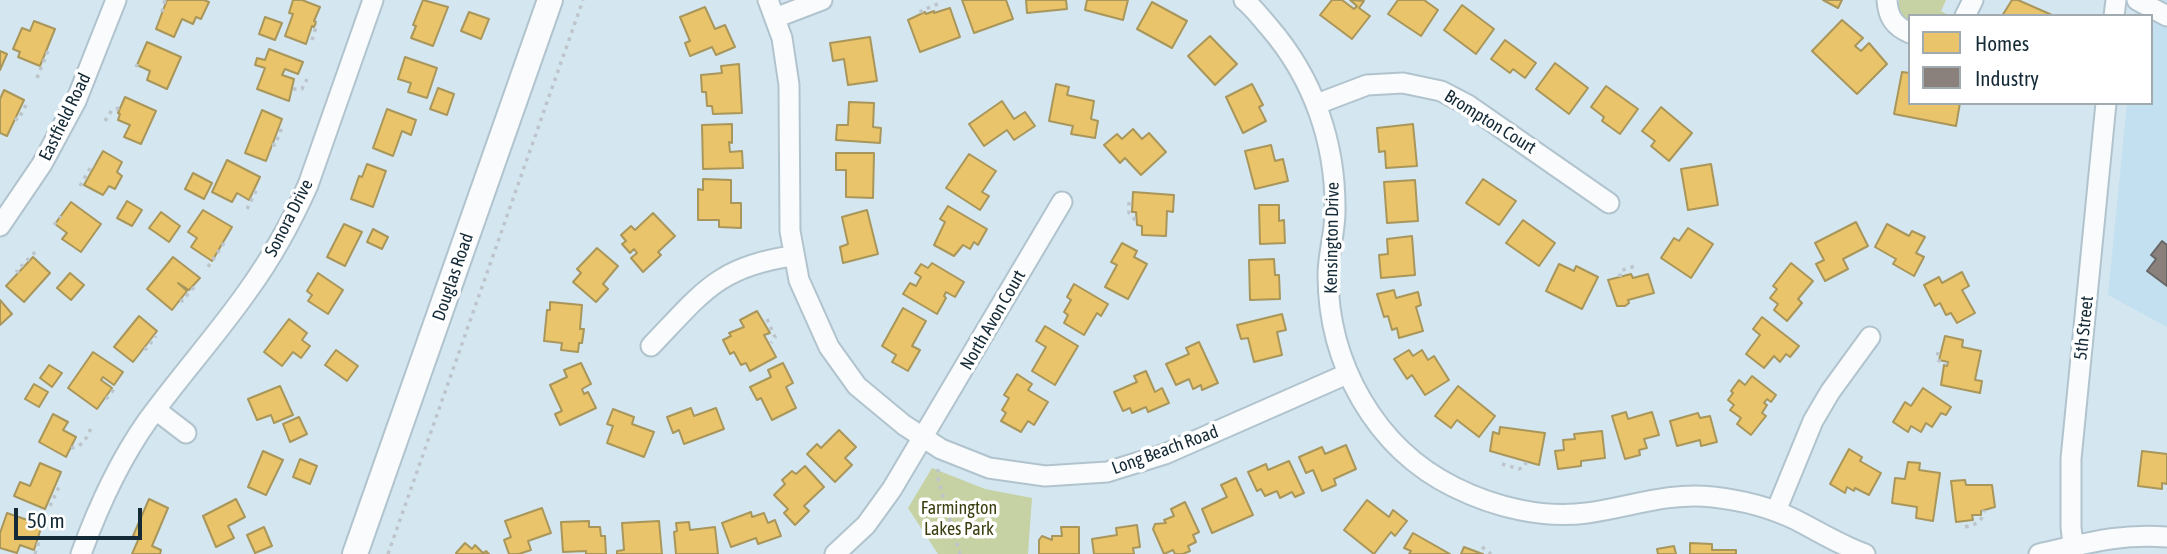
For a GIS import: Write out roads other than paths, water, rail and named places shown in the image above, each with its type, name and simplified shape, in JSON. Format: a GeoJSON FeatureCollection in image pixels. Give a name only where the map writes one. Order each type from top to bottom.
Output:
{"type":"FeatureCollection","features":[{"type":"Feature","properties":{"kind":"street","name":"Eastfield Road"},"geometry":{"type":"LineString","coordinates":[[0,226],[43,164],[76,101],[116,0]]}},
{"type":"Feature","properties":{"kind":"street","name":"Sonora Drive"},"geometry":{"type":"LineString","coordinates":[[81,554],[111,481],[156,410],[245,295],[289,225],[308,185],[373,0]]}},
{"type":"Feature","properties":{"kind":"street","name":"Douglas Road"},"geometry":{"type":"LineString","coordinates":[[355,554],[550,0]]}},
{"type":"Feature","properties":{"kind":"street"},"geometry":{"type":"LineString","coordinates":[[772,9],[822,0]]}},
{"type":"Feature","properties":{"kind":"street","name":"Kensington Drive"},"geometry":{"type":"LineString","coordinates":[[1244,0],[1282,42],[1317,104],[1333,170],[1335,213],[1328,275],[1334,322],[1347,374],[1382,431],[1414,461],[1453,487],[1495,504],[1541,514],[1587,513],[1670,496],[1712,497],[1776,511],[1840,545],[1865,554]]}},
{"type":"Feature","properties":{"kind":"street"},"geometry":{"type":"LineString","coordinates":[[1887,0],[1888,12],[1894,22],[1908,32]]}},
{"type":"Feature","properties":{"kind":"street"},"geometry":{"type":"LineString","coordinates":[[2137,0],[2167,16]]}},
{"type":"Feature","properties":{"kind":"street","name":"Long Beach Road"},"geometry":{"type":"LineString","coordinates":[[772,9],[782,38],[789,85],[788,195],[793,256],[799,280],[829,347],[857,386],[923,438],[941,449],[989,468],[1045,476],[1107,472],[1165,454],[1347,374]]}},
{"type":"Feature","properties":{"kind":"street","name":"Brompton Court"},"geometry":{"type":"LineString","coordinates":[[1317,104],[1367,85],[1403,83],[1441,91],[1478,112],[1609,203]]}},
{"type":"Feature","properties":{"kind":"street","name":"5th Street"},"geometry":{"type":"LineString","coordinates":[[2073,550],[2071,458],[2106,105]]}},
{"type":"Feature","properties":{"kind":"street","name":"North Avon Court"},"geometry":{"type":"LineString","coordinates":[[835,554],[866,525],[892,489],[1062,202]]}},
{"type":"Feature","properties":{"kind":"street"},"geometry":{"type":"LineString","coordinates":[[651,346],[723,276],[747,265],[793,256]]}},
{"type":"Feature","properties":{"kind":"street"},"geometry":{"type":"LineString","coordinates":[[1776,511],[1813,421],[1830,392],[1870,337]]}},
{"type":"Feature","properties":{"kind":"street"},"geometry":{"type":"LineString","coordinates":[[156,410],[186,433]]}},
{"type":"Feature","properties":{"kind":"street"},"geometry":{"type":"LineString","coordinates":[[2039,554],[2073,550],[2137,535],[2167,537]]}},
{"type":"Feature","properties":{"kind":"park label","name":"Farmington Lakes Park"},"geometry":{"type":"Point","coordinates":[959,518]}}]}
